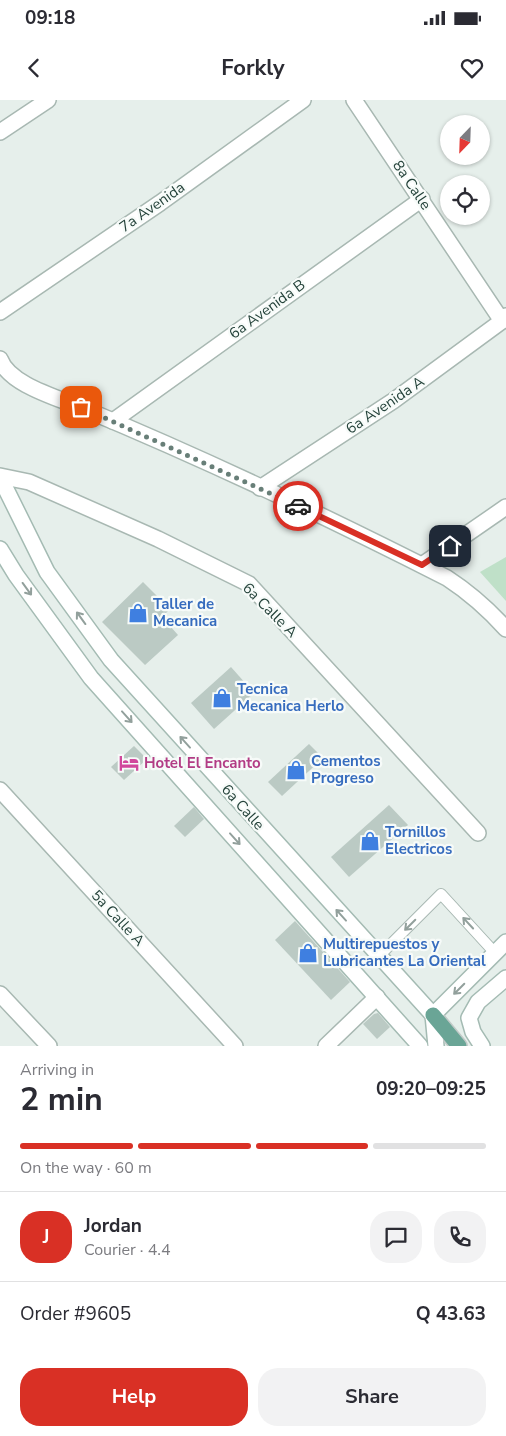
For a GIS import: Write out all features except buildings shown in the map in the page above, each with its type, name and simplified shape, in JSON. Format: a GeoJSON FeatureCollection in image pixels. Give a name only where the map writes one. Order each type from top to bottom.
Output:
{"type":"FeatureCollection","features":[{"type":"Feature","properties":{"kind":"main road","name":"6a Calle"},"geometry":{"type":"LineString","coordinates":[[433,1015],[459,1046]]}},
{"type":"Feature","properties":{"kind":"street"},"geometry":{"type":"LineString","coordinates":[[0,132],[48,100]]}},
{"type":"Feature","properties":{"kind":"street","name":"7a Avenida"},"geometry":{"type":"LineString","coordinates":[[0,312],[160,202],[302,100]]}},
{"type":"Feature","properties":{"kind":"street","name":"8a Calle"},"geometry":{"type":"LineString","coordinates":[[354,100],[504,318]]}},
{"type":"Feature","properties":{"kind":"street","name":"6a Avenida B"},"geometry":{"type":"LineString","coordinates":[[113,420],[422,199]]}},
{"type":"Feature","properties":{"kind":"street","name":"6a Avenida A"},"geometry":{"type":"LineString","coordinates":[[260,488],[394,401],[504,318]]}},
{"type":"Feature","properties":{"kind":"street"},"geometry":{"type":"LineString","coordinates":[[0,359],[7,371],[24,383],[113,420],[447,578],[485,606],[506,629]]}},
{"type":"Feature","properties":{"kind":"street","name":"6a Calle A"},"geometry":{"type":"LineString","coordinates":[[0,476],[29,482],[158,539],[248,584],[478,832]]}},
{"type":"Feature","properties":{"kind":"street","name":"6a Calle"},"geometry":{"type":"LineString","coordinates":[[0,476],[47,572],[111,660],[433,1015]]}},
{"type":"Feature","properties":{"kind":"street"},"geometry":{"type":"LineString","coordinates":[[422,565],[506,507]]}},
{"type":"Feature","properties":{"kind":"street","name":"6a Calle"},"geometry":{"type":"LineString","coordinates":[[0,549],[16,575],[91,678],[420,1046]]}},
{"type":"Feature","properties":{"kind":"street","name":"5a Calle A"},"geometry":{"type":"LineString","coordinates":[[0,790],[235,1046]]}},
{"type":"Feature","properties":{"kind":"street"},"geometry":{"type":"LineString","coordinates":[[436,1046],[433,1015],[501,948]]}},
{"type":"Feature","properties":{"kind":"street"},"geometry":{"type":"LineString","coordinates":[[482,1046],[473,1032],[469,1018],[478,1002],[506,978]]}},
{"type":"Feature","properties":{"kind":"street"},"geometry":{"type":"LineString","coordinates":[[0,994],[49,1046]]}},
{"type":"Feature","properties":{"kind":"street"},"geometry":{"type":"LineString","coordinates":[[326,1046],[377,997]]}},
{"type":"Feature","properties":{"kind":"lane"},"geometry":{"type":"LineString","coordinates":[[379,956],[441,894],[501,948]]}},
{"type":"Feature","properties":{"kind":"green space"},"geometry":{"type":"Polygon","coordinates":[[[506,557],[506,601],[480,572],[506,557]]]}},
{"type":"Feature","properties":{"kind":"way so far"},"geometry":{"type":"LineString","coordinates":[[81,407],[298,506]]}},
{"type":"Feature","properties":{"kind":"place","name":"Taller de Mecanica"},"geometry":{"type":"Point","coordinates":[138,613]}},
{"type":"Feature","properties":{"kind":"place","name":"Tecnica Mecanica Herlo"},"geometry":{"type":"Point","coordinates":[222,698]}},
{"type":"Feature","properties":{"kind":"place","name":"Hotel El Encanto"},"geometry":{"type":"Point","coordinates":[129,763]}},
{"type":"Feature","properties":{"kind":"place","name":"Cementos Progreso"},"geometry":{"type":"Point","coordinates":[296,770]}},
{"type":"Feature","properties":{"kind":"place","name":"Tornillos Electricos"},"geometry":{"type":"Point","coordinates":[370,841]}},
{"type":"Feature","properties":{"kind":"place","name":"Multirepuestos y Lubricantes La Oriental"},"geometry":{"type":"Point","coordinates":[308,953]}},
{"type":"Feature","properties":{"kind":"route"},"geometry":{"type":"LineString","coordinates":[[298,506],[422,565],[450,546]]}}]}
